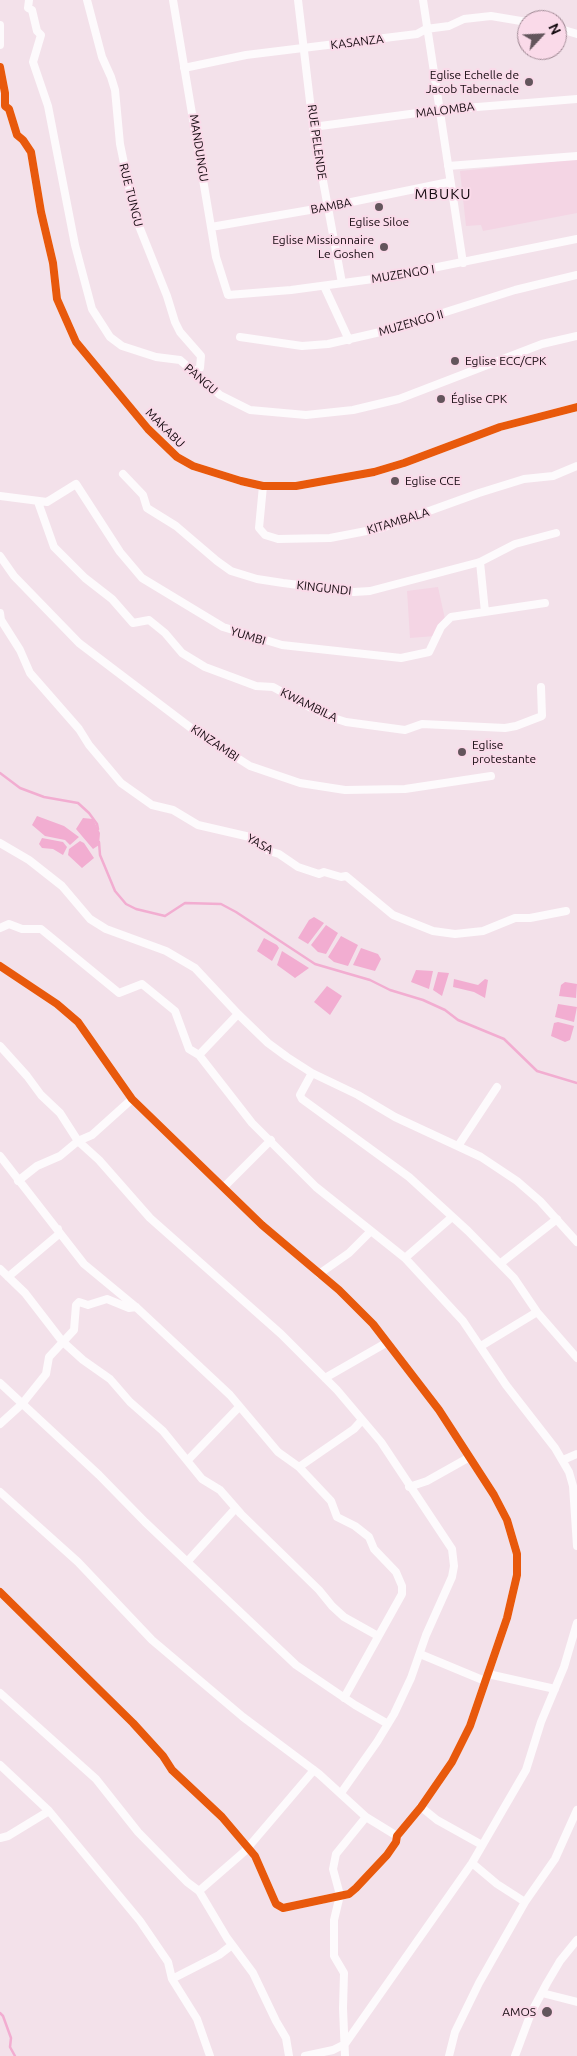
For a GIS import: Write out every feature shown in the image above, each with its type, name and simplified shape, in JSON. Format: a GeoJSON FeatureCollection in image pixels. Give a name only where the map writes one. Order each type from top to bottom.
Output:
{"type":"FeatureCollection","features":[{"type":"Feature","properties":{"kind":"street","name":"PANGU"},"geometry":{"type":"LineString","coordinates":[[29,0],[28,8],[32,10],[37,31],[41,35],[33,62],[48,106],[76,245],[92,309],[110,337],[122,346],[156,357],[174,358],[228,401],[250,410],[288,415],[323,415],[399,399],[542,344],[577,336]]}},
{"type":"Feature","properties":{"kind":"street","name":"RUE TUNGU"},"geometry":{"type":"LineString","coordinates":[[87,0],[102,57],[112,77],[115,90],[120,144],[135,216],[167,296],[175,322],[180,332],[201,356],[200,368],[192,372]]}},
{"type":"Feature","properties":{"kind":"street","name":"MANDUNGU"},"geometry":{"type":"LineString","coordinates":[[173,0],[216,257],[228,295]]}},
{"type":"Feature","properties":{"kind":"street","name":"RUE PELENDE"},"geometry":{"type":"LineString","coordinates":[[298,0],[313,127],[326,207],[342,283]]}},
{"type":"Feature","properties":{"kind":"street"},"geometry":{"type":"LineString","coordinates":[[423,0],[426,30],[463,263]]}},
{"type":"Feature","properties":{"kind":"street","name":"KASANZA"},"geometry":{"type":"LineString","coordinates":[[184,68],[246,55],[417,34],[426,30],[449,26],[464,19],[486,16],[517,21]]}},
{"type":"Feature","properties":{"kind":"street"},"geometry":{"type":"LineString","coordinates":[[0,25],[0,45]]}},
{"type":"Feature","properties":{"kind":"street","name":"MAKABU"},"geometry":{"type":"LineString","coordinates":[[0,67],[5,93],[5,106],[9,110],[16,135],[23,140],[31,152],[41,212],[53,263],[56,299],[76,342],[148,429],[177,457],[193,466],[263,486],[296,486],[374,472],[404,463],[500,427],[577,407]]}},
{"type":"Feature","properties":{"kind":"street","name":"MALOMBA"},"geometry":{"type":"LineString","coordinates":[[313,127],[440,110],[577,99]]}},
{"type":"Feature","properties":{"kind":"street"},"geometry":{"type":"LineString","coordinates":[[448,166],[577,156]]}},
{"type":"Feature","properties":{"kind":"street","name":"BAMBA"},"geometry":{"type":"LineString","coordinates":[[211,227],[326,207],[450,182]]}},
{"type":"Feature","properties":{"kind":"street","name":"MUZENGO I"},"geometry":{"type":"LineString","coordinates":[[228,295],[324,286],[463,263],[530,247],[577,240]]}},
{"type":"Feature","properties":{"kind":"street","name":"MUZENGO II"},"geometry":{"type":"LineString","coordinates":[[240,337],[302,346],[349,340],[430,319],[543,282],[577,274]]}},
{"type":"Feature","properties":{"kind":"street"},"geometry":{"type":"LineString","coordinates":[[324,286],[349,340]]}},
{"type":"Feature","properties":{"kind":"street","name":"KITAMBALA"},"geometry":{"type":"LineString","coordinates":[[263,486],[259,528],[265,536],[278,539],[330,538],[382,528],[524,479],[553,476],[577,466]]}},
{"type":"Feature","properties":{"kind":"street","name":"KINGUNDI"},"geometry":{"type":"LineString","coordinates":[[123,474],[143,495],[147,508],[176,526],[217,562],[231,571],[257,579],[339,591],[370,591],[480,562],[515,544],[556,533]]}},
{"type":"Feature","properties":{"kind":"street","name":"YUMBI"},"geometry":{"type":"LineString","coordinates":[[38,502],[53,500],[76,484],[120,552],[142,578],[222,627],[269,642],[401,658],[429,652],[441,627],[451,617],[545,604]]}},
{"type":"Feature","properties":{"kind":"street"},"geometry":{"type":"LineString","coordinates":[[0,496],[11,496],[38,502]]}},
{"type":"Feature","properties":{"kind":"street","name":"KWAMBILA"},"geometry":{"type":"LineString","coordinates":[[38,502],[54,547],[84,578],[112,599],[133,623],[149,620],[166,633],[182,653],[205,667],[256,686],[273,688],[324,715],[346,722],[406,730],[422,724],[505,728],[542,716],[541,687]]}},
{"type":"Feature","properties":{"kind":"street","name":"KINZAMBI"},"geometry":{"type":"LineString","coordinates":[[0,556],[14,576],[79,643],[195,731],[250,766],[300,783],[345,790],[405,789],[492,776]]}},
{"type":"Feature","properties":{"kind":"street"},"geometry":{"type":"LineString","coordinates":[[480,562],[485,612]]}},
{"type":"Feature","properties":{"kind":"street","name":"YASA"},"geometry":{"type":"LineString","coordinates":[[0,612],[1,620],[20,650],[30,673],[79,729],[89,745],[121,783],[152,805],[172,810],[198,824],[250,837],[268,851],[279,854],[298,867],[319,874],[324,872],[341,878],[346,876],[393,915],[433,931],[455,934],[483,931],[515,918],[534,918],[566,912]]}},
{"type":"Feature","properties":{"kind":"street"},"geometry":{"type":"LineString","coordinates":[[0,843],[29,860],[62,886],[90,919],[106,929],[166,951],[195,968],[238,1014],[268,1042],[312,1073],[358,1095],[395,1117],[481,1158],[517,1181],[557,1219],[577,1242]]}},
{"type":"Feature","properties":{"kind":"street"},"geometry":{"type":"LineString","coordinates":[[0,928],[9,924],[22,929],[41,930],[120,993],[142,984],[175,1011],[189,1049],[199,1055],[230,1097],[316,1187],[370,1232],[405,1258],[463,1321],[506,1385],[569,1472],[573,1486],[577,1546]]}},
{"type":"Feature","properties":{"kind":"street"},"geometry":{"type":"LineString","coordinates":[[0,966],[57,1004],[78,1022],[132,1099],[262,1225],[373,1324],[439,1410],[508,1520],[517,1554],[517,1575],[507,1618],[470,1726],[452,1762],[421,1807],[397,1836],[396,1842],[387,1855],[349,1894],[280,1908],[276,1904],[255,1856],[215,1809],[172,1770],[163,1756],[134,1723],[0,1592]]}},
{"type":"Feature","properties":{"kind":"street"},"geometry":{"type":"LineString","coordinates":[[199,1055],[238,1014]]}},
{"type":"Feature","properties":{"kind":"street"},"geometry":{"type":"LineString","coordinates":[[0,1046],[41,1095],[60,1113],[78,1142],[99,1160],[165,1232],[268,1323],[325,1378],[382,1442],[409,1487],[449,1544],[454,1558],[452,1577],[411,1678],[388,1724],[341,1792]]}},
{"type":"Feature","properties":{"kind":"street"},"geometry":{"type":"LineString","coordinates":[[312,1073],[300,1095],[302,1099],[409,1177],[500,1262],[514,1278],[537,1312],[577,1358]]}},
{"type":"Feature","properties":{"kind":"street"},"geometry":{"type":"LineString","coordinates":[[458,1146],[497,1087]]}},
{"type":"Feature","properties":{"kind":"street"},"geometry":{"type":"LineString","coordinates":[[18,1181],[37,1166],[60,1156],[78,1142],[92,1135],[132,1099]]}},
{"type":"Feature","properties":{"kind":"street"},"geometry":{"type":"LineString","coordinates":[[224,1188],[272,1140]]}},
{"type":"Feature","properties":{"kind":"street"},"geometry":{"type":"LineString","coordinates":[[0,1156],[84,1264],[136,1307],[230,1395],[278,1452],[299,1467],[330,1501],[337,1517],[355,1526],[368,1538],[374,1549],[391,1566],[399,1579],[402,1594],[344,1698]]}},
{"type":"Feature","properties":{"kind":"street"},"geometry":{"type":"LineString","coordinates":[[405,1258],[452,1217]]}},
{"type":"Feature","properties":{"kind":"street"},"geometry":{"type":"LineString","coordinates":[[500,1262],[557,1219]]}},
{"type":"Feature","properties":{"kind":"street"},"geometry":{"type":"LineString","coordinates":[[8,1277],[59,1234],[56,1226]]}},
{"type":"Feature","properties":{"kind":"street"},"geometry":{"type":"LineString","coordinates":[[319,1274],[349,1253],[370,1232]]}},
{"type":"Feature","properties":{"kind":"street"},"geometry":{"type":"LineString","coordinates":[[0,1269],[25,1293],[62,1341],[83,1360],[110,1379],[130,1402],[164,1431],[202,1478],[220,1490],[235,1508],[319,1590],[332,1606],[344,1617],[378,1636]]}},
{"type":"Feature","properties":{"kind":"street"},"geometry":{"type":"LineString","coordinates":[[0,1424],[22,1404],[46,1374],[49,1357],[74,1330],[75,1308],[79,1302],[88,1305],[107,1299],[129,1308],[136,1307]]}},
{"type":"Feature","properties":{"kind":"street"},"geometry":{"type":"LineString","coordinates":[[481,1346],[537,1312]]}},
{"type":"Feature","properties":{"kind":"street"},"geometry":{"type":"LineString","coordinates":[[325,1378],[386,1343]]}},
{"type":"Feature","properties":{"kind":"street"},"geometry":{"type":"LineString","coordinates":[[0,1383],[99,1475],[187,1562],[296,1665],[344,1698],[388,1724]]}},
{"type":"Feature","properties":{"kind":"street"},"geometry":{"type":"LineString","coordinates":[[188,1460],[239,1407]]}},
{"type":"Feature","properties":{"kind":"street"},"geometry":{"type":"LineString","coordinates":[[299,1467],[354,1429],[362,1420]]}},
{"type":"Feature","properties":{"kind":"street"},"geometry":{"type":"LineString","coordinates":[[562,1460],[577,1454]]}},
{"type":"Feature","properties":{"kind":"street"},"geometry":{"type":"LineString","coordinates":[[409,1487],[427,1482],[468,1458]]}},
{"type":"Feature","properties":{"kind":"street"},"geometry":{"type":"LineString","coordinates":[[0,1492],[78,1562],[152,1640],[243,1717],[341,1792],[366,1817],[397,1836]]}},
{"type":"Feature","properties":{"kind":"street"},"geometry":{"type":"LineString","coordinates":[[187,1562],[235,1508]]}},
{"type":"Feature","properties":{"kind":"street"},"geometry":{"type":"LineString","coordinates":[[305,2056],[333,2050],[345,2044],[472,1863],[522,1779],[577,1623]]}},
{"type":"Feature","properties":{"kind":"street"},"geometry":{"type":"LineString","coordinates":[[420,1654],[487,1678],[555,1689]]}},
{"type":"Feature","properties":{"kind":"street"},"geometry":{"type":"LineString","coordinates":[[0,1692],[96,1779],[138,1832],[187,1882],[199,1891],[232,1945],[253,1973],[286,2038],[289,2056]]}},
{"type":"Feature","properties":{"kind":"street"},"geometry":{"type":"LineString","coordinates":[[0,1766],[49,1810],[140,1921],[168,1962],[172,1979],[197,2019],[210,2056]]}},
{"type":"Feature","properties":{"kind":"street"},"geometry":{"type":"LineString","coordinates":[[199,1891],[248,1847],[314,1770]]}},
{"type":"Feature","properties":{"kind":"street"},"geometry":{"type":"LineString","coordinates":[[421,1807],[437,1820],[482,1845]]}},
{"type":"Feature","properties":{"kind":"street"},"geometry":{"type":"LineString","coordinates":[[0,1838],[8,1836],[49,1810]]}},
{"type":"Feature","properties":{"kind":"street"},"geometry":{"type":"LineString","coordinates":[[449,2056],[459,2022],[525,1902],[555,1859],[577,1810]]}},
{"type":"Feature","properties":{"kind":"street"},"geometry":{"type":"LineString","coordinates":[[345,2056],[344,1973],[334,1956],[334,1920],[340,1896],[333,1869],[336,1854],[366,1817]]}},
{"type":"Feature","properties":{"kind":"street"},"geometry":{"type":"LineString","coordinates":[[472,1863],[497,1884],[525,1902]]}},
{"type":"Feature","properties":{"kind":"street"},"geometry":{"type":"LineString","coordinates":[[515,2056],[542,1993],[560,1961],[577,1940]]}},
{"type":"Feature","properties":{"kind":"street"},"geometry":{"type":"LineString","coordinates":[[172,1979],[220,1955],[232,1945]]}},
{"type":"Feature","properties":{"kind":"street"},"geometry":{"type":"LineString","coordinates":[[542,1993],[577,2002]]}},
{"type":"Feature","properties":{"kind":"shaded area"},"geometry":{"type":"Polygon","coordinates":[[[577,159],[577,213],[483,231],[481,225],[466,226],[460,171],[577,159]]]}},
{"type":"Feature","properties":{"kind":"shaded area"},"geometry":{"type":"Polygon","coordinates":[[[438,587],[445,619],[435,636],[410,638],[407,591],[438,587]]]}},
{"type":"Feature","properties":{"kind":"shaded area"},"geometry":{"type":"Polygon","coordinates":[[[37,816],[64,826],[79,837],[70,845],[65,840],[45,836],[32,825],[37,816]]]}},
{"type":"Feature","properties":{"kind":"shaded area"},"geometry":{"type":"Polygon","coordinates":[[[83,818],[93,819],[100,833],[99,845],[93,849],[76,829],[83,818]]]}},
{"type":"Feature","properties":{"kind":"shaded area"},"geometry":{"type":"Polygon","coordinates":[[[42,838],[63,842],[67,847],[63,855],[53,849],[42,848],[39,844],[42,838]]]}},
{"type":"Feature","properties":{"kind":"shaded area"},"geometry":{"type":"Polygon","coordinates":[[[80,841],[84,843],[94,858],[82,868],[68,855],[69,849],[80,841]]]}},
{"type":"Feature","properties":{"kind":"shaded area"},"geometry":{"type":"Polygon","coordinates":[[[314,917],[324,923],[308,944],[298,938],[309,920],[314,917]]]}},
{"type":"Feature","properties":{"kind":"shaded area"},"geometry":{"type":"Polygon","coordinates":[[[326,925],[338,933],[326,954],[318,952],[311,945],[326,925]]]}},
{"type":"Feature","properties":{"kind":"shaded area"},"geometry":{"type":"Polygon","coordinates":[[[341,936],[358,945],[348,966],[334,962],[328,957],[341,936]]]}},
{"type":"Feature","properties":{"kind":"shaded area"},"geometry":{"type":"Polygon","coordinates":[[[264,938],[279,948],[272,961],[257,951],[264,938]]]}},
{"type":"Feature","properties":{"kind":"shaded area"},"geometry":{"type":"Polygon","coordinates":[[[361,948],[378,954],[381,959],[375,971],[353,965],[361,948]]]}},
{"type":"Feature","properties":{"kind":"shaded area"},"geometry":{"type":"Polygon","coordinates":[[[282,951],[309,968],[295,978],[277,965],[282,951]]]}},
{"type":"Feature","properties":{"kind":"shaded area"},"geometry":{"type":"Polygon","coordinates":[[[416,970],[433,971],[429,989],[411,982],[416,970]]]}},
{"type":"Feature","properties":{"kind":"shaded area"},"geometry":{"type":"Polygon","coordinates":[[[438,972],[449,973],[442,996],[433,990],[438,972]]]}},
{"type":"Feature","properties":{"kind":"shaded area"},"geometry":{"type":"Polygon","coordinates":[[[454,979],[478,985],[485,979],[488,980],[485,998],[474,992],[453,987],[454,979]]]}},
{"type":"Feature","properties":{"kind":"shaded area"},"geometry":{"type":"Polygon","coordinates":[[[565,982],[577,984],[576,998],[559,996],[561,985],[565,982]]]}},
{"type":"Feature","properties":{"kind":"shaded area"},"geometry":{"type":"Polygon","coordinates":[[[327,986],[342,996],[330,1015],[314,1002],[327,986]]]}},
{"type":"Feature","properties":{"kind":"shaded area"},"geometry":{"type":"Polygon","coordinates":[[[558,1004],[577,1007],[574,1022],[555,1017],[558,1004]]]}},
{"type":"Feature","properties":{"kind":"shaded area"},"geometry":{"type":"Polygon","coordinates":[[[558,1022],[574,1026],[570,1040],[565,1042],[551,1036],[554,1023],[558,1022]]]}},
{"type":"Feature","properties":{"kind":"waterway"},"geometry":{"type":"LineString","coordinates":[[0,773],[20,788],[44,797],[78,803],[89,813],[97,824],[98,829]]}},
{"type":"Feature","properties":{"kind":"waterway"},"geometry":{"type":"LineString","coordinates":[[99,842],[100,855],[115,891],[126,904],[136,909],[165,916],[185,903],[221,904],[315,964],[370,980],[390,990],[423,1000],[445,1010],[458,1020],[504,1039],[537,1071],[577,1083]]}},
{"type":"Feature","properties":{"kind":"waterway"},"geometry":{"type":"LineString","coordinates":[[0,2013],[3,2016],[11,2038],[10,2047],[15,2056]]}},
{"type":"Feature","properties":{"kind":"cycle path"},"geometry":{"type":"LineString","coordinates":[[0,67],[5,93],[5,106],[9,109],[17,135],[31,152],[41,212],[53,263],[57,299],[76,342],[148,429],[177,457],[193,466],[241,481],[263,486],[296,486],[374,472],[404,463],[500,427],[577,407]]}},
{"type":"Feature","properties":{"kind":"cycle path"},"geometry":{"type":"LineString","coordinates":[[0,966],[57,1004],[78,1022],[132,1099],[262,1225],[339,1290],[373,1324],[439,1410],[494,1495],[507,1520],[517,1554],[517,1575],[507,1618],[470,1726],[452,1762],[421,1807],[397,1836],[396,1842],[387,1855],[356,1888],[349,1894],[283,1908],[276,1904],[255,1856],[222,1817],[172,1770],[163,1756],[133,1723],[0,1592]]}},
{"type":"Feature","properties":{"kind":"place","name":"Eglise Echelle de Jacob Tabernacle"},"geometry":{"type":"Point","coordinates":[529,82]}},
{"type":"Feature","properties":{"kind":"place","name":"Eglise Siloe"},"geometry":{"type":"Point","coordinates":[379,207]}},
{"type":"Feature","properties":{"kind":"place","name":"Eglise Missionnaire Le Goshen"},"geometry":{"type":"Point","coordinates":[384,247]}},
{"type":"Feature","properties":{"kind":"place","name":"Eglise ECC/CPK"},"geometry":{"type":"Point","coordinates":[455,361]}},
{"type":"Feature","properties":{"kind":"place","name":"Église CPK"},"geometry":{"type":"Point","coordinates":[441,399]}},
{"type":"Feature","properties":{"kind":"place","name":"Eglise CCE"},"geometry":{"type":"Point","coordinates":[395,481]}},
{"type":"Feature","properties":{"kind":"place","name":"Eglise protestante"},"geometry":{"type":"Point","coordinates":[462,752]}},
{"type":"Feature","properties":{"kind":"place","name":"AMOS"},"geometry":{"type":"Point","coordinates":[547,2012]}},
{"type":"Feature","properties":{"kind":"district","name":"MBUKU"},"geometry":{"type":"Point","coordinates":[443,194]}}]}
